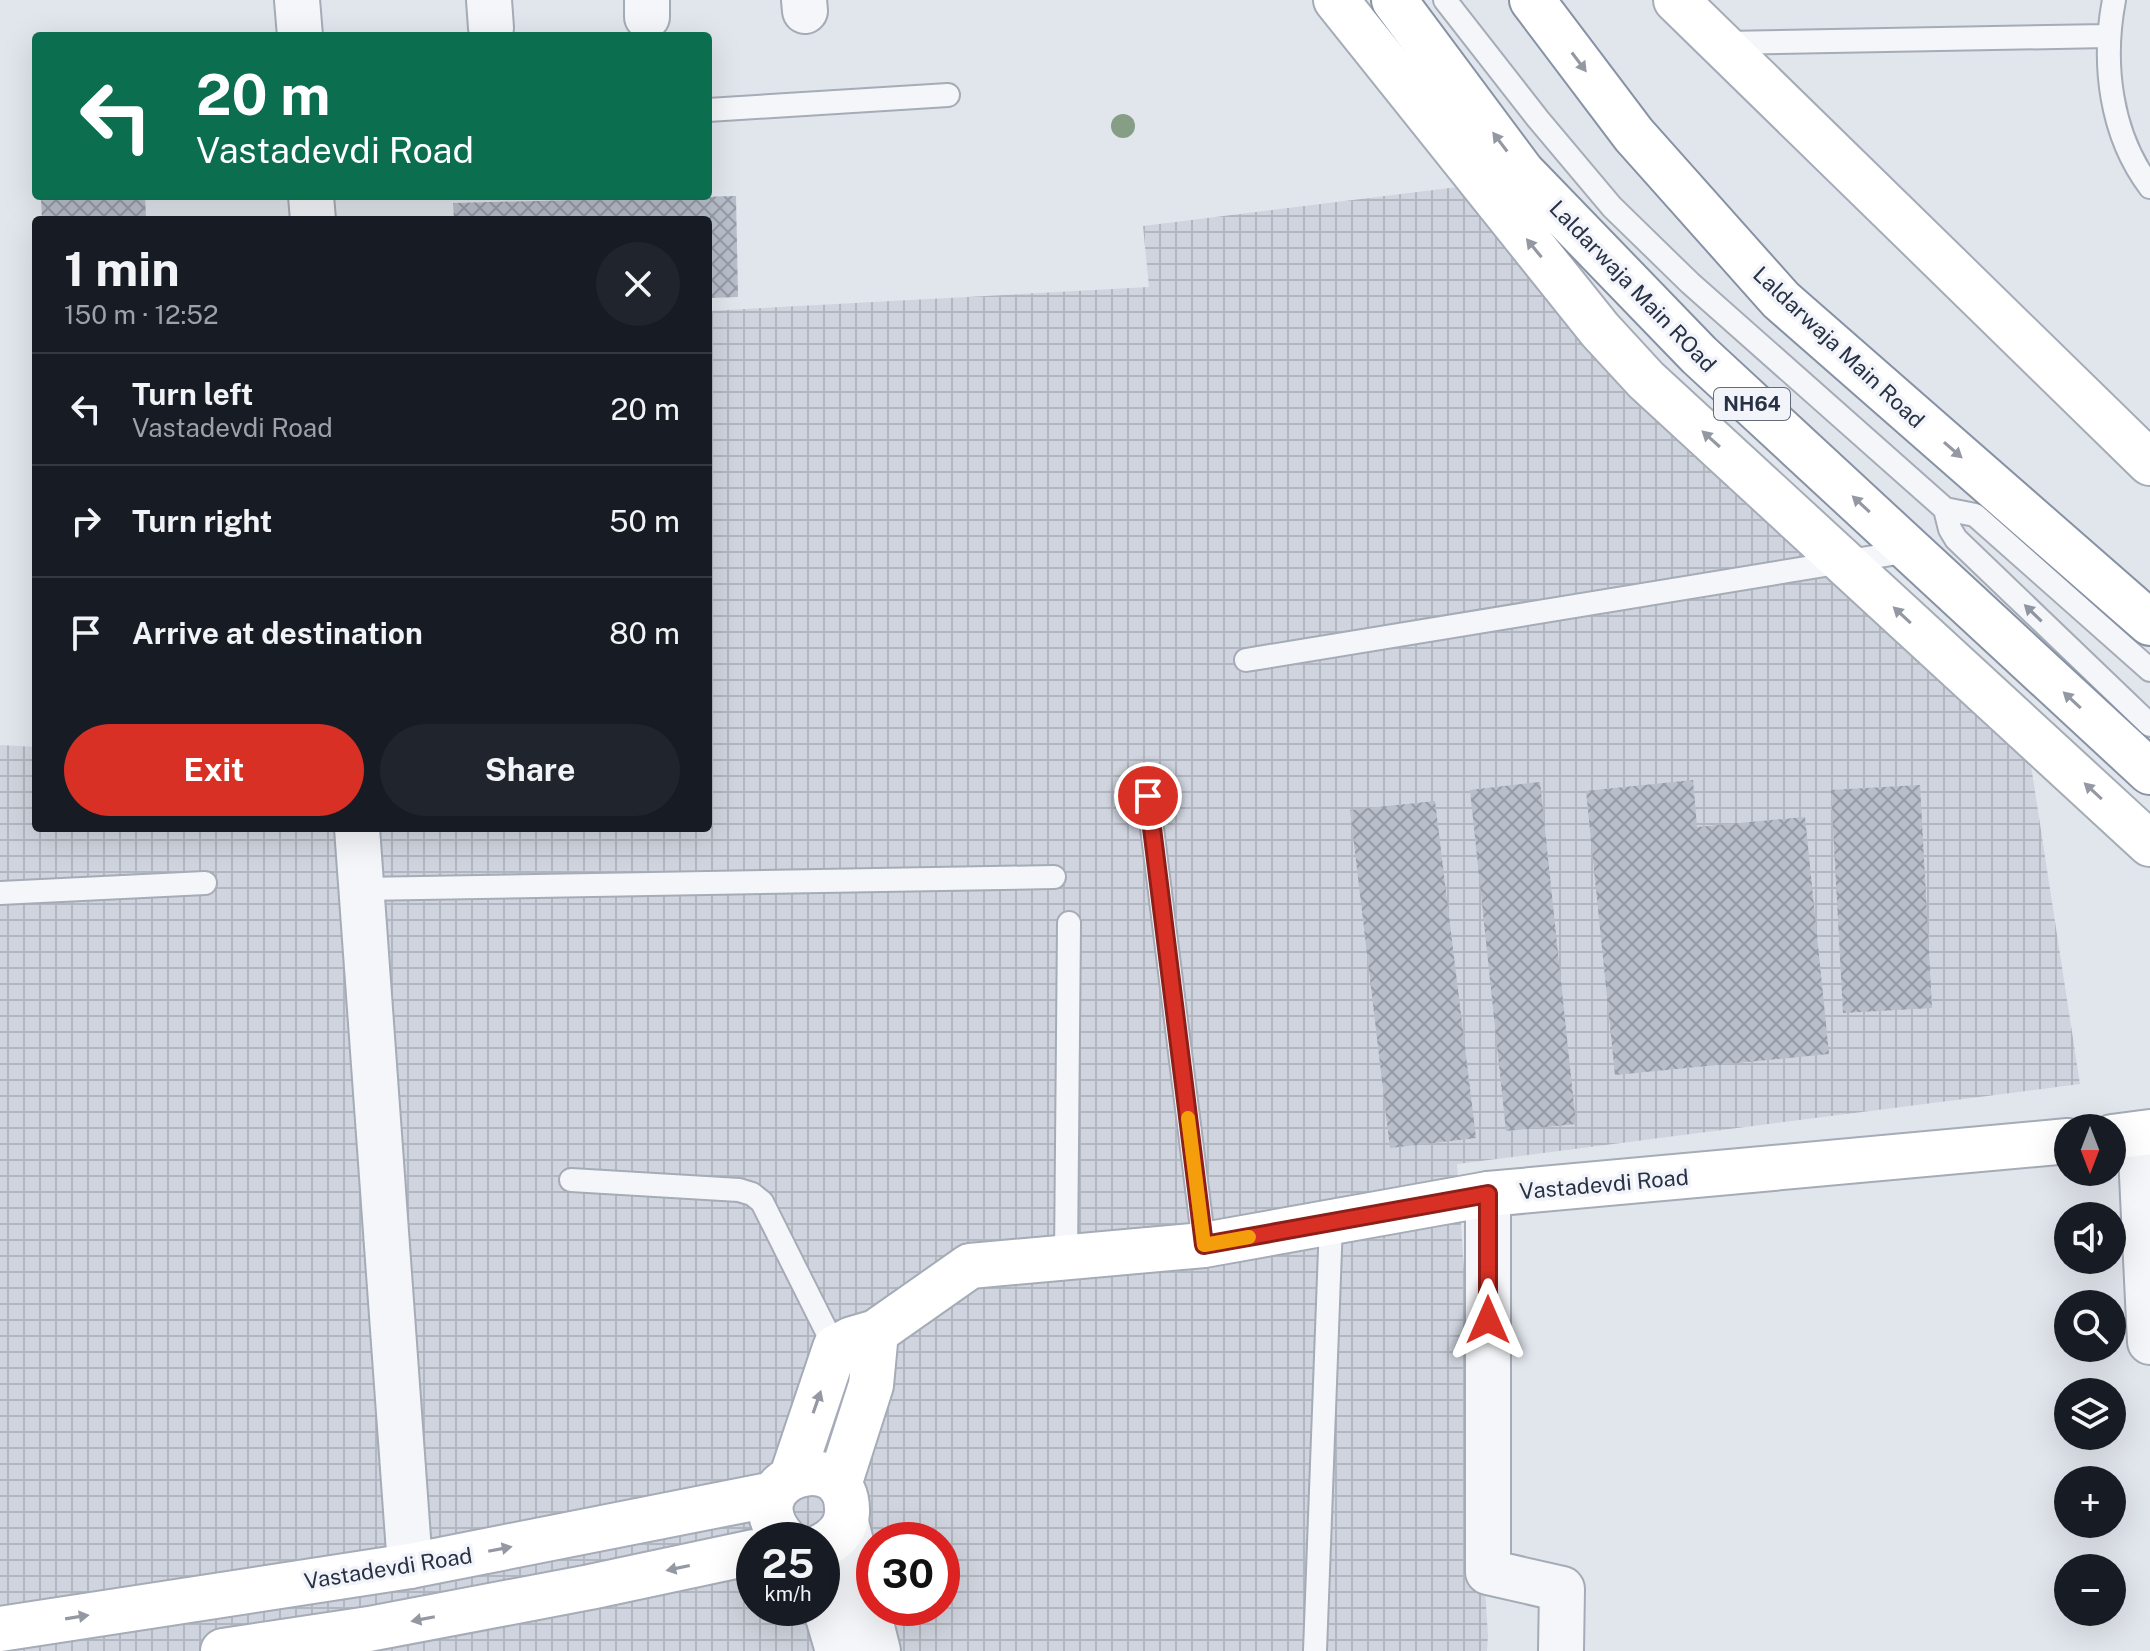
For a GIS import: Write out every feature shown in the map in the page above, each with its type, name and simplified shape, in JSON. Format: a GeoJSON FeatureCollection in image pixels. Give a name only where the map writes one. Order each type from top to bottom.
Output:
{"type":"FeatureCollection","features":[{"type":"Feature","properties":{"kind":"main road"},"geometry":{"type":"LineString","coordinates":[[1336,0],[1600,330],[1646,380],[2150,844]]}},
{"type":"Feature","properties":{"kind":"main road","name":"Laldarwaja Main ROad"},"geometry":{"type":"LineString","coordinates":[[1394,0],[1522,172],[1699,355],[2150,772]]}},
{"type":"Feature","properties":{"kind":"main road","name":"Laldarwaja Main Road"},"geometry":{"type":"LineString","coordinates":[[1532,0],[1634,135],[1781,300],[2150,623]]}},
{"type":"Feature","properties":{"kind":"main road"},"geometry":{"type":"LineString","coordinates":[[1676,0],[2150,463]]}},
{"type":"Feature","properties":{"kind":"main road","name":"Vastadevdi Road"},"geometry":{"type":"LineString","coordinates":[[835,1348],[876,1332],[970,1266],[1204,1245],[1488,1194],[2054,1142]]}},
{"type":"Feature","properties":{"kind":"main road"},"geometry":{"type":"LineString","coordinates":[[836,1518],[871,1385],[876,1332]]}},
{"type":"Feature","properties":{"kind":"main road"},"geometry":{"type":"LineString","coordinates":[[773,1522],[771,1506],[783,1485],[835,1348]]}},
{"type":"Feature","properties":{"kind":"main road","name":"Vastadevdi Road"},"geometry":{"type":"LineString","coordinates":[[0,1629],[410,1566],[783,1485],[804,1472],[817,1473],[836,1518]]}},
{"type":"Feature","properties":{"kind":"main road"},"geometry":{"type":"LineString","coordinates":[[223,1651],[370,1640],[575,1590],[736,1556]]}},
{"type":"Feature","properties":{"kind":"main road"},"geometry":{"type":"LineString","coordinates":[[364,1573],[370,1640]]}},
{"type":"Feature","properties":{"kind":"main road"},"geometry":{"type":"LineString","coordinates":[[318,1579],[323,1643]]}},
{"type":"Feature","properties":{"kind":"street"},"geometry":{"type":"LineString","coordinates":[[297,0],[300,32]]}},
{"type":"Feature","properties":{"kind":"street"},"geometry":{"type":"LineString","coordinates":[[357,832],[410,1566]]}},
{"type":"Feature","properties":{"kind":"street"},"geometry":{"type":"LineString","coordinates":[[2134,1135],[2150,1342]]}},
{"type":"Feature","properties":{"kind":"street"},"geometry":{"type":"LineString","coordinates":[[1488,1194],[1488,1572],[1562,1589],[1561,1651]]}},
{"type":"Feature","properties":{"kind":"street"},"geometry":{"type":"LineString","coordinates":[[836,1518],[878,1651]]}},
{"type":"Feature","properties":{"kind":"street"},"geometry":{"type":"LineString","coordinates":[[831,1626],[838,1651]]}},
{"type":"Feature","properties":{"kind":"lane"},"geometry":{"type":"LineString","coordinates":[[1445,0],[1612,207],[1690,283],[1945,509],[1975,515],[2150,670]]}},
{"type":"Feature","properties":{"kind":"lane"},"geometry":{"type":"LineString","coordinates":[[2114,0],[2107,36],[2110,80],[2119,127],[2138,172],[2150,187]]}},
{"type":"Feature","properties":{"kind":"lane"},"geometry":{"type":"LineString","coordinates":[[1722,44],[2107,36]]}},
{"type":"Feature","properties":{"kind":"lane"},"geometry":{"type":"LineString","coordinates":[[712,110],[948,95]]}},
{"type":"Feature","properties":{"kind":"lane"},"geometry":{"type":"LineString","coordinates":[[1945,509],[1956,539],[2150,725]]}},
{"type":"Feature","properties":{"kind":"lane"},"geometry":{"type":"LineString","coordinates":[[1246,660],[1911,551]]}},
{"type":"Feature","properties":{"kind":"lane"},"geometry":{"type":"LineString","coordinates":[[1148,796],[1204,1245]]}},
{"type":"Feature","properties":{"kind":"lane"},"geometry":{"type":"LineString","coordinates":[[361,889],[1054,877]]}},
{"type":"Feature","properties":{"kind":"lane"},"geometry":{"type":"LineString","coordinates":[[0,893],[205,883]]}},
{"type":"Feature","properties":{"kind":"lane"},"geometry":{"type":"LineString","coordinates":[[1066,1258],[1069,923]]}},
{"type":"Feature","properties":{"kind":"lane"},"geometry":{"type":"LineString","coordinates":[[571,1180],[739,1190],[752,1194],[762,1202],[835,1348]]}},
{"type":"Feature","properties":{"kind":"lane"},"geometry":{"type":"LineString","coordinates":[[1315,1651],[1331,1223]]}},
{"type":"Feature","properties":{"kind":"shaded area"},"geometry":{"type":"Polygon","coordinates":[[[1466,186],[2030,759],[2080,1084],[1457,1164],[1487,1651],[0,1651],[0,745],[32,747],[32,832],[712,832],[712,311],[1149,287],[1143,226],[1466,186]]]}},
{"type":"Feature","properties":{"kind":"building"},"geometry":{"type":"Polygon","coordinates":[[[736,196],[738,297],[712,298],[712,216],[454,216],[453,203],[712,200],[712,197],[736,196]]]}},
{"type":"Feature","properties":{"kind":"building"},"geometry":{"type":"Polygon","coordinates":[[[41,200],[145,200],[146,216],[42,216],[41,200]]]}},
{"type":"Feature","properties":{"kind":"building"},"geometry":{"type":"Polygon","coordinates":[[[1693,780],[1697,827],[1805,817],[1829,1054],[1615,1075],[1586,791],[1693,780]]]}},
{"type":"Feature","properties":{"kind":"building"},"geometry":{"type":"Polygon","coordinates":[[[1540,782],[1576,1124],[1506,1131],[1470,790],[1540,782]]]}},
{"type":"Feature","properties":{"kind":"building"},"geometry":{"type":"Polygon","coordinates":[[[1920,785],[1932,1008],[1843,1013],[1831,790],[1920,785]]]}},
{"type":"Feature","properties":{"kind":"building"},"geometry":{"type":"Polygon","coordinates":[[[1435,801],[1476,1138],[1390,1148],[1350,810],[1435,801]]]}},
{"type":"Feature","properties":{"kind":"slow traffic"},"geometry":{"type":"LineString","coordinates":[[1188,1118],[1204,1245],[1249,1237]]}},
{"type":"Feature","properties":{"kind":"route"},"geometry":{"type":"LineString","coordinates":[[1148,796],[1204,1245],[1488,1194],[1488,1320]]}}]}
